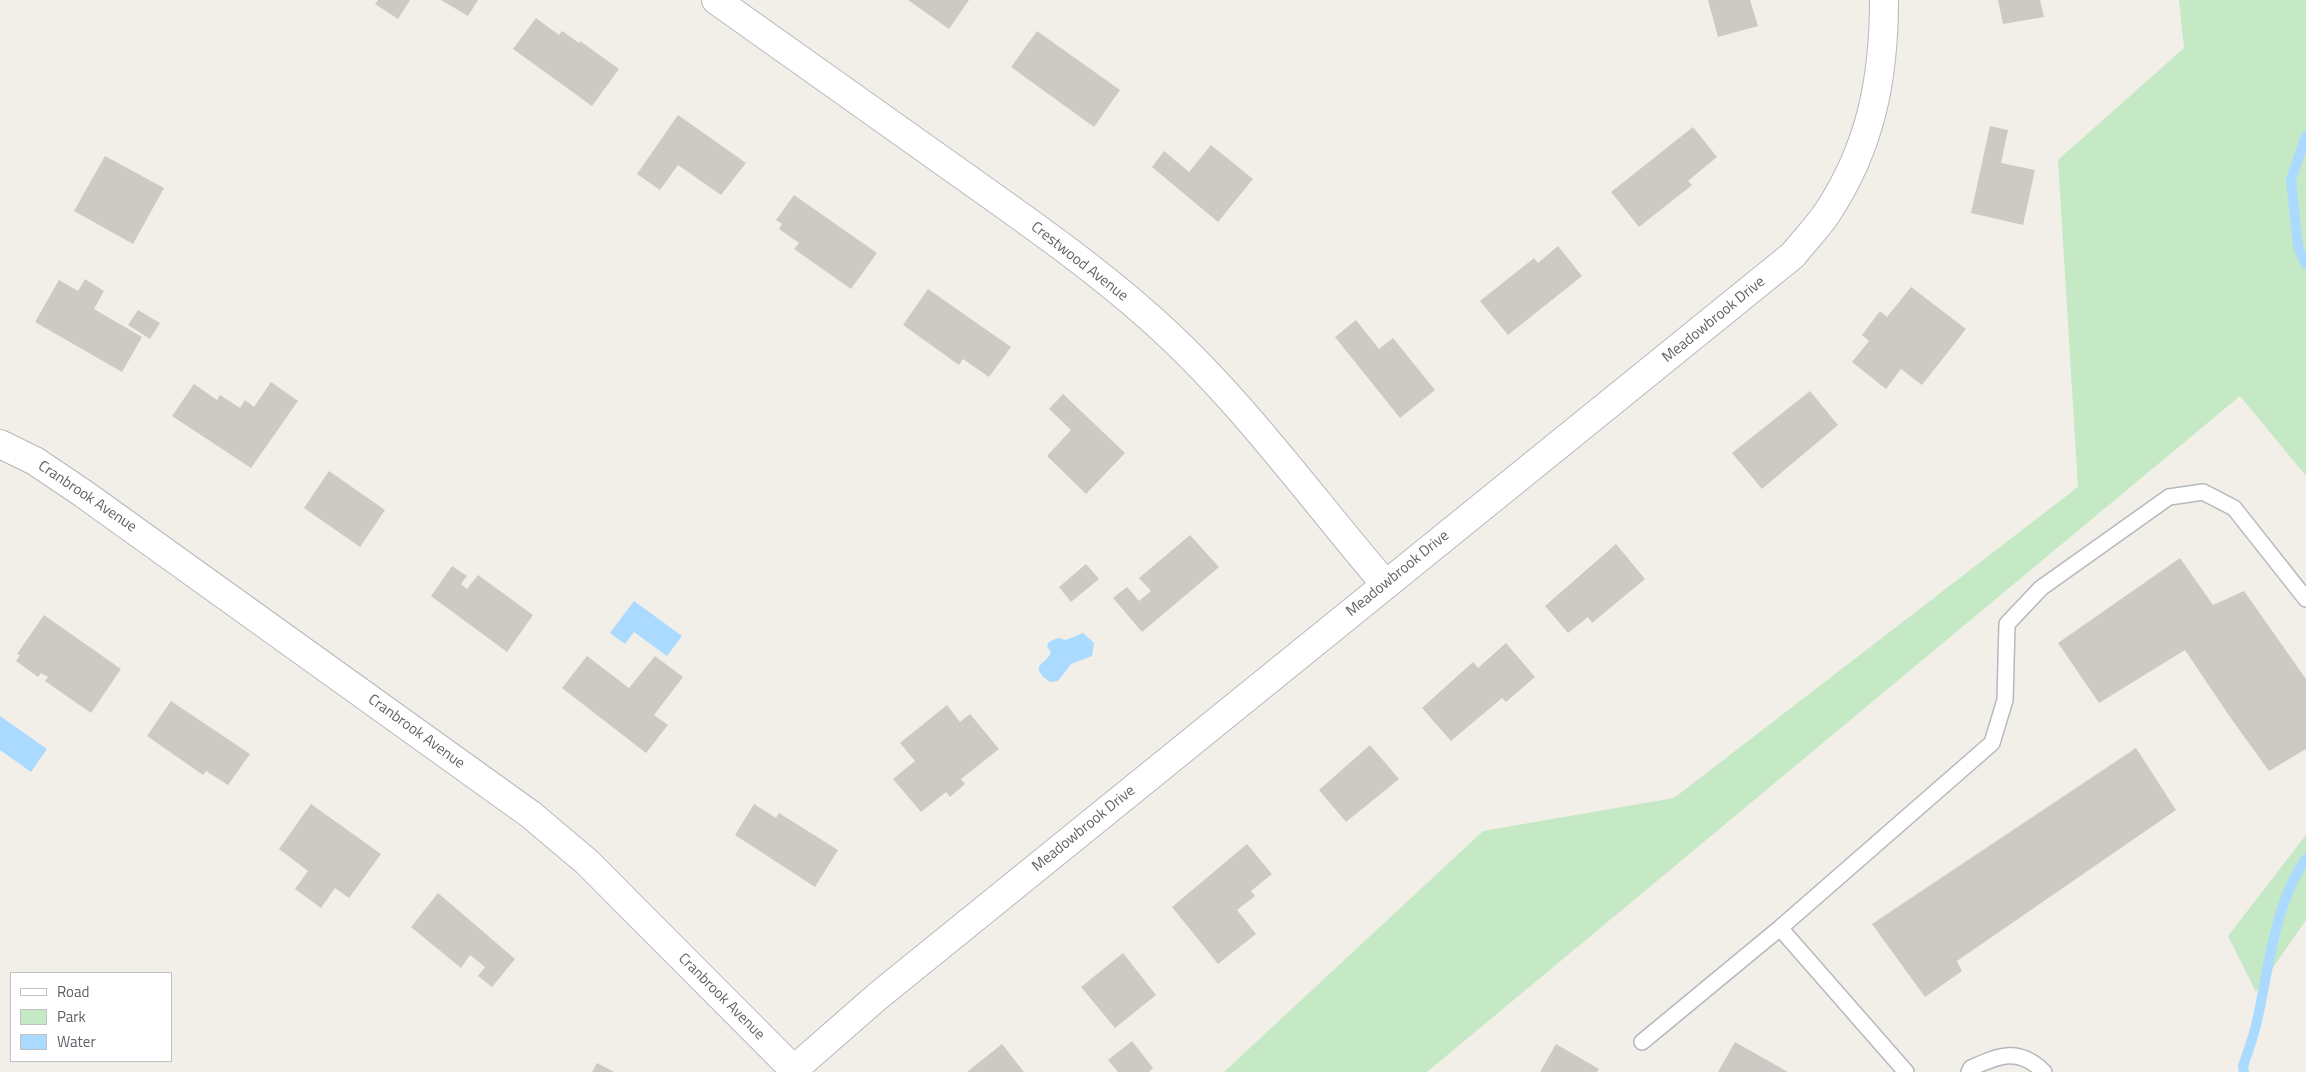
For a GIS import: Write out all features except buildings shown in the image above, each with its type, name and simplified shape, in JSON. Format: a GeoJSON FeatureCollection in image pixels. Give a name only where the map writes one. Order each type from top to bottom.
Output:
{"type":"FeatureCollection","features":[{"type":"Feature","properties":{"kind":"street","name":"Crestwood Avenue"},"geometry":{"type":"LineString","coordinates":[[716,0],[1020,216],[1090,268],[1148,316],[1204,369],[1386,584]]}},
{"type":"Feature","properties":{"kind":"street","name":"Meadowbrook Drive"},"geometry":{"type":"LineString","coordinates":[[792,1070],[886,989],[1793,255],[1827,214],[1849,174],[1867,130],[1879,89],[1884,40],[1884,0]]}},
{"type":"Feature","properties":{"kind":"street","name":"Cranbrook Avenue"},"geometry":{"type":"LineString","coordinates":[[0,444],[35,461],[84,494],[530,814],[587,862],[792,1070]]}},
{"type":"Feature","properties":{"kind":"lane"},"geometry":{"type":"LineString","coordinates":[[1642,1042],[1780,928],[1992,743],[2005,700],[2007,624],[2041,588],[2169,497],[2203,492],[2234,508],[2306,600]]}},
{"type":"Feature","properties":{"kind":"lane"},"geometry":{"type":"LineString","coordinates":[[1780,928],[1906,1072]]}},
{"type":"Feature","properties":{"kind":"lane"},"geometry":{"type":"LineString","coordinates":[[1970,1072],[1971,1068],[2008,1055],[2023,1057],[2036,1064],[2044,1072]]}},
{"type":"Feature","properties":{"kind":"green space"},"geometry":{"type":"Polygon","coordinates":[[[2179,0],[2306,0],[2306,476],[2240,396],[1427,1072],[1224,1072],[1483,831],[1674,798],[2078,487],[2058,160],[2184,48],[2179,0]]]}},
{"type":"Feature","properties":{"kind":"green space"},"geometry":{"type":"Polygon","coordinates":[[[2306,835],[2306,920],[2256,992],[2228,936],[2306,835]]]}},
{"type":"Feature","properties":{"kind":"water"},"geometry":{"type":"Polygon","coordinates":[[[634,601],[682,636],[667,656],[634,632],[625,644],[610,633],[634,601]]]}},
{"type":"Feature","properties":{"kind":"water"},"geometry":{"type":"Polygon","coordinates":[[[1083,633],[1094,643],[1092,656],[1071,664],[1058,681],[1050,682],[1039,669],[1051,653],[1047,646],[1049,642],[1058,638],[1066,640],[1083,633]]]}},
{"type":"Feature","properties":{"kind":"water"},"geometry":{"type":"Polygon","coordinates":[[[0,716],[47,749],[31,772],[0,750],[0,716]]]}},
{"type":"Feature","properties":{"kind":"waterway"},"geometry":{"type":"LineString","coordinates":[[2306,136],[2291,179],[2298,247],[2306,264]]}},
{"type":"Feature","properties":{"kind":"waterway"},"geometry":{"type":"LineString","coordinates":[[2244,1072],[2243,1066],[2256,1027],[2269,959],[2280,916],[2295,877],[2306,859]]}}]}
